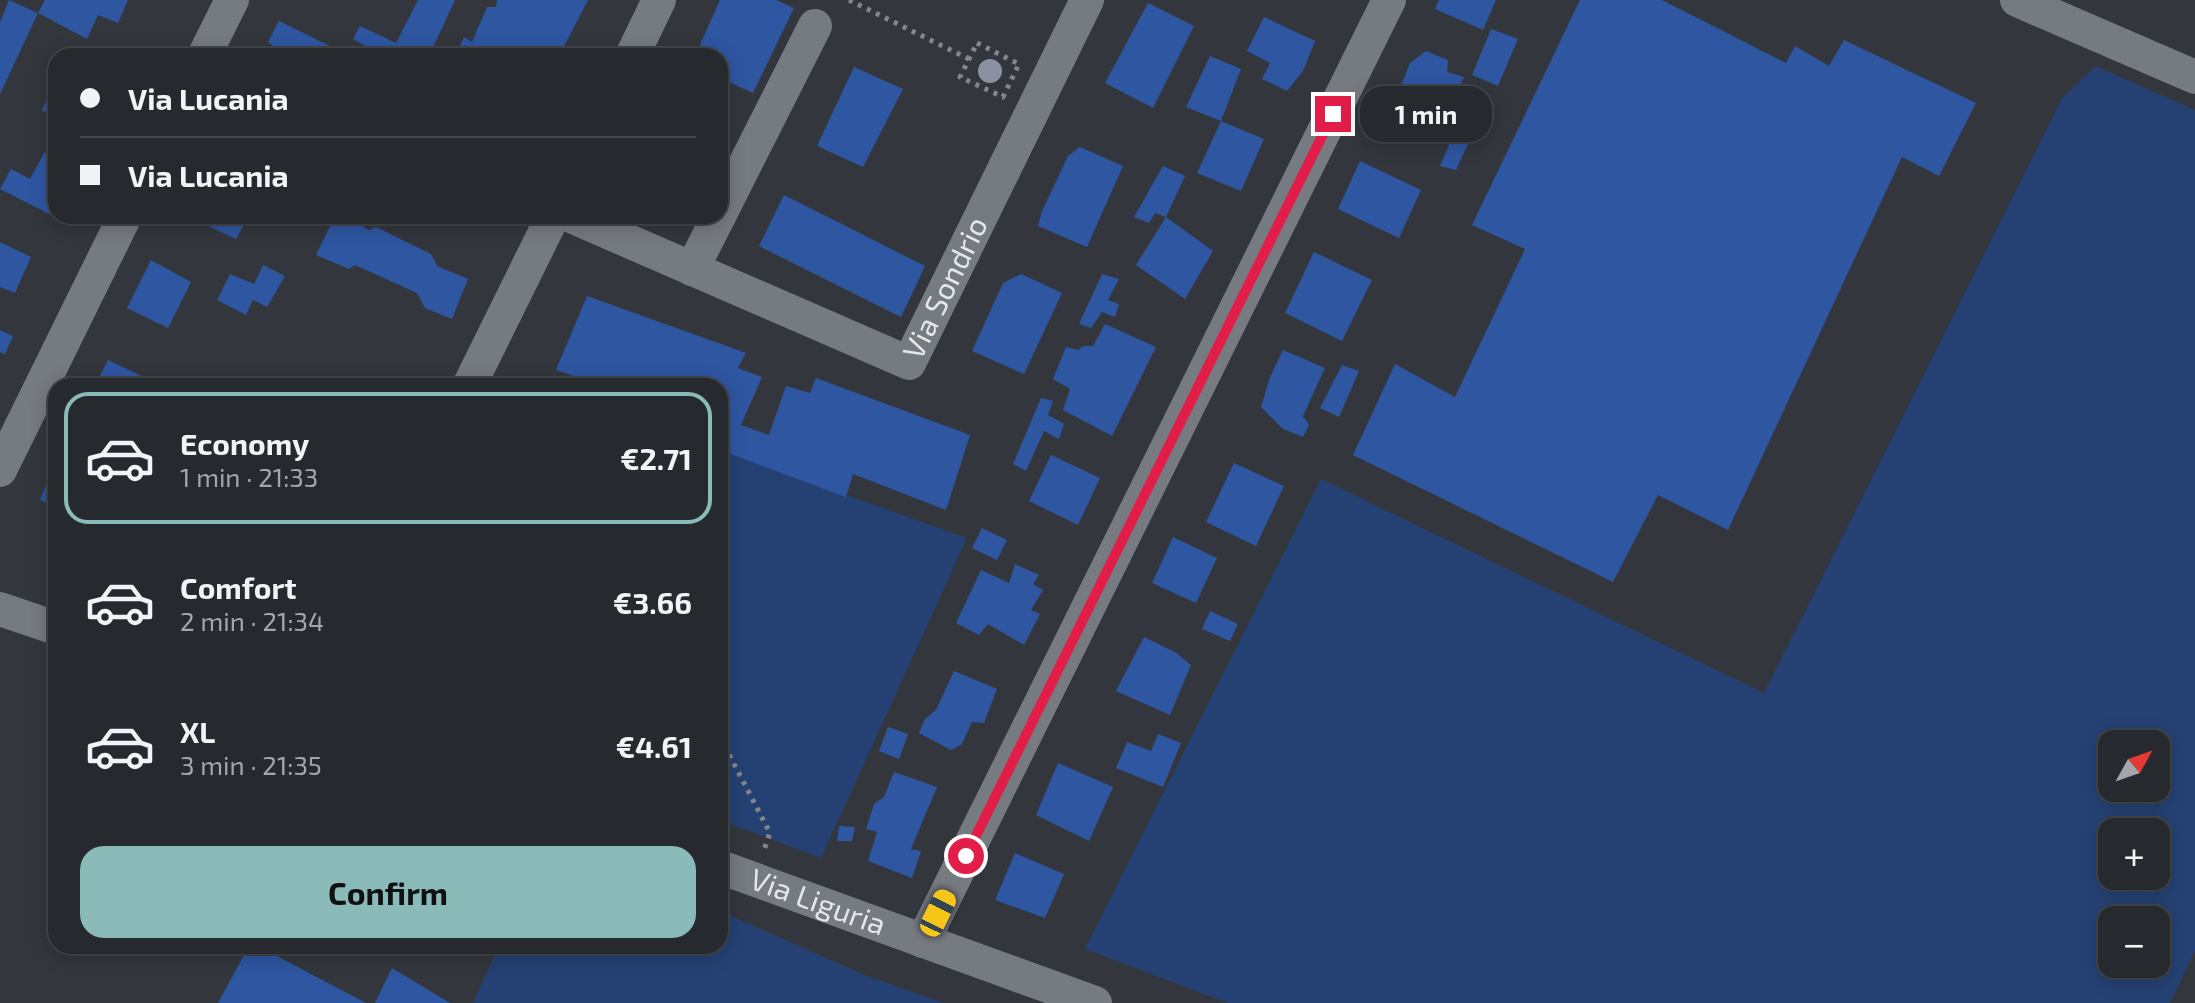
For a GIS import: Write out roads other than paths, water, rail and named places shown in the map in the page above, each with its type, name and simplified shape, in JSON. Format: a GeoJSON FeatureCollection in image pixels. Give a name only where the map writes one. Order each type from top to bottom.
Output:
{"type":"FeatureCollection","features":[{"type":"Feature","properties":{"kind":"street"},"geometry":{"type":"LineString","coordinates":[[208,48],[232,0]]}},
{"type":"Feature","properties":{"kind":"street"},"geometry":{"type":"LineString","coordinates":[[636,48],[659,0]]}},
{"type":"Feature","properties":{"kind":"street","name":"Via Sondrio"},"geometry":{"type":"LineString","coordinates":[[589,224],[909,363],[1087,0]]}},
{"type":"Feature","properties":{"kind":"street"},"geometry":{"type":"LineString","coordinates":[[923,941],[1389,0]]}},
{"type":"Feature","properties":{"kind":"street"},"geometry":{"type":"LineString","coordinates":[[2023,1],[2195,77]]}},
{"type":"Feature","properties":{"kind":"street"},"geometry":{"type":"LineString","coordinates":[[728,197],[815,26]]}},
{"type":"Feature","properties":{"kind":"street"},"geometry":{"type":"LineString","coordinates":[[0,470],[121,224]]}},
{"type":"Feature","properties":{"kind":"street"},"geometry":{"type":"LineString","coordinates":[[473,378],[549,224]]}},
{"type":"Feature","properties":{"kind":"street"},"geometry":{"type":"LineString","coordinates":[[692,269],[714,224]]}},
{"type":"Feature","properties":{"kind":"street"},"geometry":{"type":"LineString","coordinates":[[0,609],[48,625]]}},
{"type":"Feature","properties":{"kind":"street","name":"Via Liguria"},"geometry":{"type":"LineString","coordinates":[[728,870],[1095,1003]]}}]}
